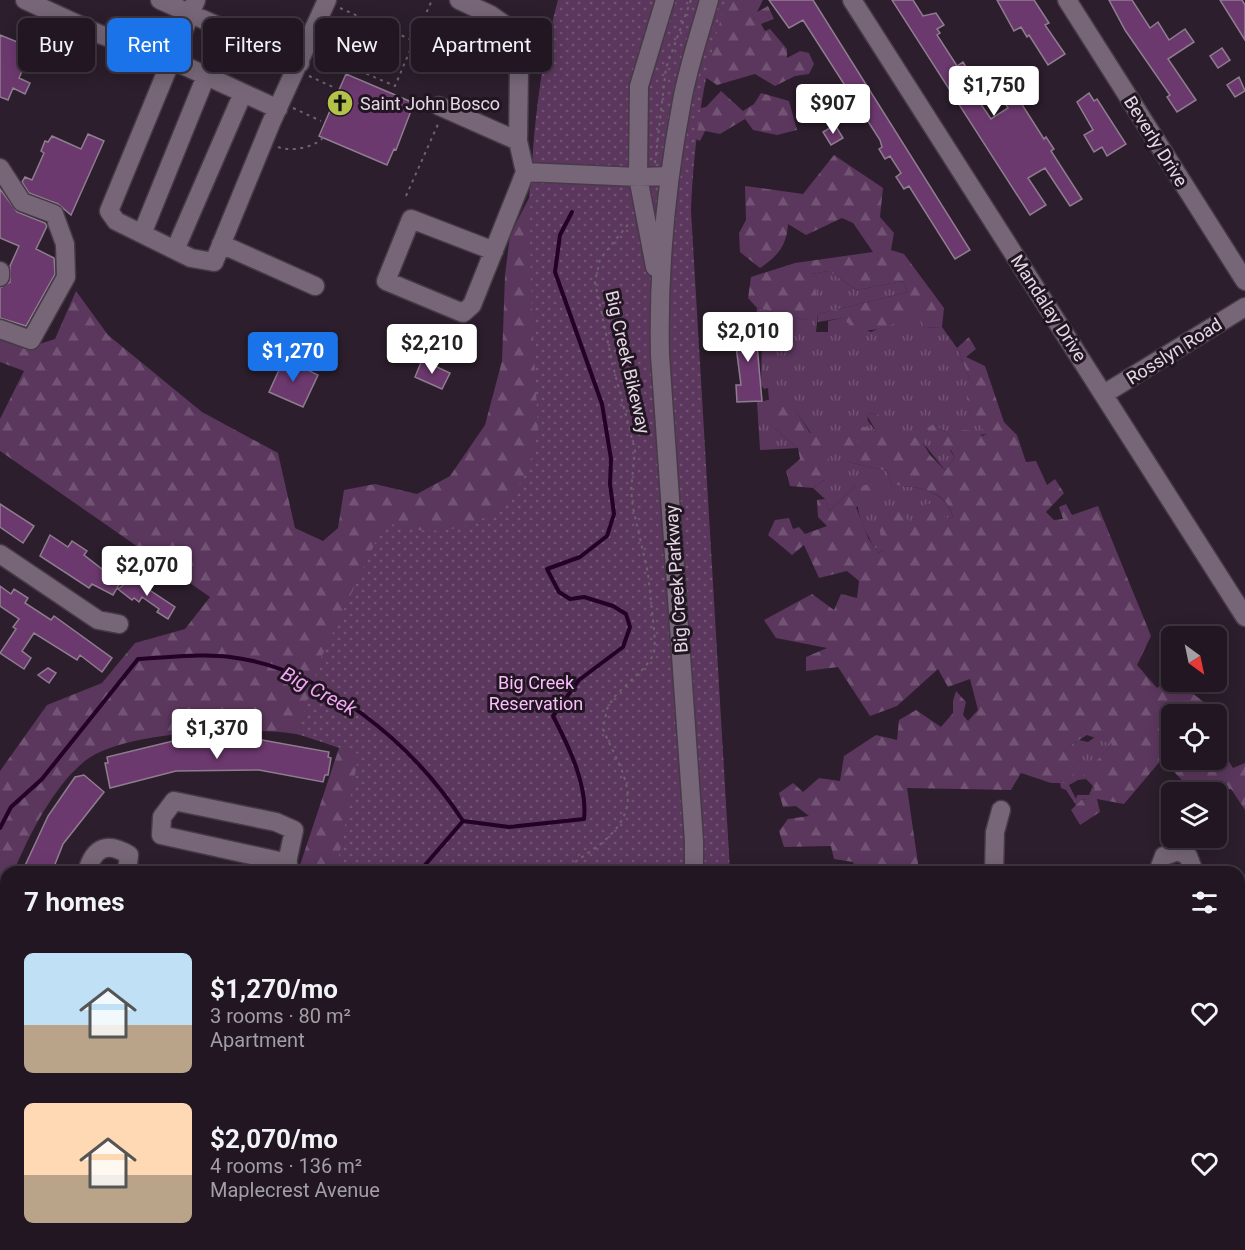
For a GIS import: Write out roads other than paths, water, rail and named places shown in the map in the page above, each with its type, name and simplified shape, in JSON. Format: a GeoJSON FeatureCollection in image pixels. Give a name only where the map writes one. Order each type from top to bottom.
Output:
{"type":"FeatureCollection","features":[{"type":"Feature","properties":{"kind":"street"},"geometry":{"type":"LineString","coordinates":[[25,0],[107,37]]}},
{"type":"Feature","properties":{"kind":"street"},"geometry":{"type":"LineString","coordinates":[[160,0],[194,6],[215,18]]}},
{"type":"Feature","properties":{"kind":"street"},"geometry":{"type":"LineString","coordinates":[[459,0],[491,15],[509,28],[519,69],[518,141],[525,172],[494,252],[472,305],[464,313],[386,281],[411,219],[494,252]]}},
{"type":"Feature","properties":{"kind":"street","name":"Big Creek Parkway"},"geometry":{"type":"LineString","coordinates":[[659,287],[638,177],[639,86],[665,0]]}},
{"type":"Feature","properties":{"kind":"street","name":"Big Creek Parkway"},"geometry":{"type":"LineString","coordinates":[[694,866],[660,355],[659,287],[670,176],[682,99],[710,0]]}},
{"type":"Feature","properties":{"kind":"street","name":"Mandalay Drive"},"geometry":{"type":"LineString","coordinates":[[852,0],[1245,617]]}},
{"type":"Feature","properties":{"kind":"street","name":"Beverly Drive"},"geometry":{"type":"LineString","coordinates":[[1067,0],[1245,281]]}},
{"type":"Feature","properties":{"kind":"street"},"geometry":{"type":"LineString","coordinates":[[303,69],[332,4]]}},
{"type":"Feature","properties":{"kind":"street"},"geometry":{"type":"LineString","coordinates":[[191,69],[243,93],[284,108]]}},
{"type":"Feature","properties":{"kind":"street"},"geometry":{"type":"LineString","coordinates":[[167,72],[109,211],[116,221],[191,258],[214,261],[302,72]]}},
{"type":"Feature","properties":{"kind":"street"},"geometry":{"type":"LineString","coordinates":[[142,234],[206,76]]}},
{"type":"Feature","properties":{"kind":"street"},"geometry":{"type":"LineString","coordinates":[[175,250],[243,93]]}},
{"type":"Feature","properties":{"kind":"street"},"geometry":{"type":"LineString","coordinates":[[442,107],[518,141]]}},
{"type":"Feature","properties":{"kind":"street"},"geometry":{"type":"LineString","coordinates":[[0,168],[22,202],[54,214],[65,244],[66,277],[31,340],[0,329]]}},
{"type":"Feature","properties":{"kind":"street"},"geometry":{"type":"LineString","coordinates":[[525,172],[638,177],[670,176]]}},
{"type":"Feature","properties":{"kind":"street"},"geometry":{"type":"LineString","coordinates":[[221,244],[315,286]]}},
{"type":"Feature","properties":{"kind":"street"},"geometry":{"type":"LineString","coordinates":[[0,271],[0,277]]}},
{"type":"Feature","properties":{"kind":"street","name":"Rosslyn Road"},"geometry":{"type":"LineString","coordinates":[[1104,394],[1245,307]]}},
{"type":"Feature","properties":{"kind":"street"},"geometry":{"type":"LineString","coordinates":[[0,554],[98,620],[119,624]]}},
{"type":"Feature","properties":{"kind":"street"},"geometry":{"type":"LineString","coordinates":[[282,866],[161,835],[162,817],[174,801],[276,822],[294,830],[286,866]]}},
{"type":"Feature","properties":{"kind":"street"},"geometry":{"type":"LineString","coordinates":[[994,866],[995,832],[1001,810]]}},
{"type":"Feature","properties":{"kind":"street"},"geometry":{"type":"LineString","coordinates":[[89,866],[94,855],[104,848],[116,847],[129,855],[128,866]]}},
{"type":"Feature","properties":{"kind":"street"},"geometry":{"type":"LineString","coordinates":[[1160,866],[1164,856],[1178,851],[1188,856],[1192,866]]}},
{"type":"Feature","properties":{"kind":"waterway"},"geometry":{"type":"LineString","coordinates":[[463,821],[509,827],[584,819],[580,779],[553,716],[579,680],[623,647],[630,627],[626,614],[613,606],[584,597],[570,599],[559,592],[547,569],[580,557],[607,536],[614,514],[610,484],[611,459],[602,404],[555,272],[560,235],[572,212]]}},
{"type":"Feature","properties":{"kind":"waterway","name":"Big Creek"},"geometry":{"type":"LineString","coordinates":[[0,828],[11,807],[42,779],[138,659],[219,656],[265,664],[299,676],[331,693],[363,714],[419,764],[463,821],[424,866]]}},
{"type":"Feature","properties":{"kind":"place","name":"Saint John Bosco"},"geometry":{"type":"Point","coordinates":[340,103]}},
{"type":"Feature","properties":{"kind":"park label","name":"Big Creek Reservation"},"geometry":{"type":"Point","coordinates":[536,692]}}]}
